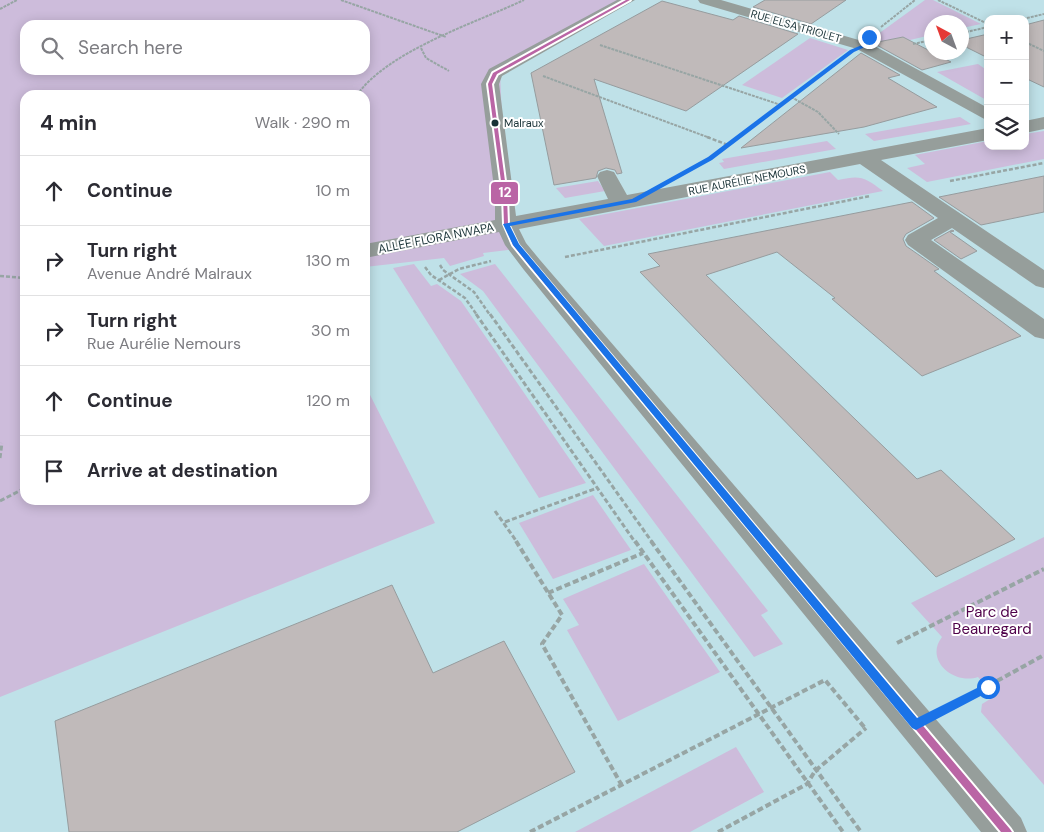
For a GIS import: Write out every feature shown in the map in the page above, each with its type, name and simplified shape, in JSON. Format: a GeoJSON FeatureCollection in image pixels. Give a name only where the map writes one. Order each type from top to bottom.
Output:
{"type":"FeatureCollection","features":[{"type":"Feature","properties":{"kind":"street"},"geometry":{"type":"LineString","coordinates":[[628,0],[506,66],[495,73],[490,84],[505,196],[518,245],[1007,832]]}},
{"type":"Feature","properties":{"kind":"street","name":"RUE ELSA TRIOLET"},"geometry":{"type":"LineString","coordinates":[[705,0],[864,46],[984,114]]}},
{"type":"Feature","properties":{"kind":"street"},"geometry":{"type":"LineString","coordinates":[[1029,126],[1044,123]]}},
{"type":"Feature","properties":{"kind":"street","name":"RUE AURÉLIE NEMOURS"},"geometry":{"type":"LineString","coordinates":[[518,245],[621,203],[984,135]]}},
{"type":"Feature","properties":{"kind":"street"},"geometry":{"type":"LineString","coordinates":[[865,158],[907,189],[1044,281]]}},
{"type":"Feature","properties":{"kind":"street"},"geometry":{"type":"LineString","coordinates":[[608,176],[621,203]]}},
{"type":"Feature","properties":{"kind":"street"},"geometry":{"type":"LineString","coordinates":[[952,219],[916,240],[1044,331]]}},
{"type":"Feature","properties":{"kind":"street","name":"ALLÉE FLORA NWAPA"},"geometry":{"type":"LineString","coordinates":[[370,251],[417,242],[518,245]]}},
{"type":"Feature","properties":{"kind":"path"},"geometry":{"type":"LineString","coordinates":[[0,9],[17,0]]}},
{"type":"Feature","properties":{"kind":"path"},"geometry":{"type":"LineString","coordinates":[[341,0],[446,37]]}},
{"type":"Feature","properties":{"kind":"path"},"geometry":{"type":"LineString","coordinates":[[359,90],[360,87],[389,64],[524,0]]}},
{"type":"Feature","properties":{"kind":"path"},"geometry":{"type":"LineString","coordinates":[[710,158],[852,51],[864,46],[869,37],[915,0]]}},
{"type":"Feature","properties":{"kind":"path"},"geometry":{"type":"LineString","coordinates":[[938,0],[984,22]]}},
{"type":"Feature","properties":{"kind":"path"},"geometry":{"type":"LineString","coordinates":[[1029,18],[1044,14]]}},
{"type":"Feature","properties":{"kind":"path"},"geometry":{"type":"LineString","coordinates":[[969,31],[984,28]]}},
{"type":"Feature","properties":{"kind":"path"},"geometry":{"type":"LineString","coordinates":[[566,33],[781,105]]}},
{"type":"Feature","properties":{"kind":"path"},"geometry":{"type":"LineString","coordinates":[[1029,44],[1044,51]]}},
{"type":"Feature","properties":{"kind":"path"},"geometry":{"type":"LineString","coordinates":[[421,48],[426,58],[449,71]]}},
{"type":"Feature","properties":{"kind":"path"},"geometry":{"type":"LineString","coordinates":[[506,66],[562,82],[728,145]]}},
{"type":"Feature","properties":{"kind":"path"},"geometry":{"type":"LineString","coordinates":[[791,97],[808,103],[819,112],[865,158]]}},
{"type":"Feature","properties":{"kind":"path"},"geometry":{"type":"LineString","coordinates":[[438,280],[459,269],[497,259],[489,249],[518,245],[607,247],[1044,163]]}},
{"type":"Feature","properties":{"kind":"path"},"geometry":{"type":"LineString","coordinates":[[417,242],[443,270],[474,292],[815,771],[861,832]]}},
{"type":"Feature","properties":{"kind":"path"},"geometry":{"type":"LineString","coordinates":[[417,242],[431,275],[465,298],[597,488],[843,832]]}},
{"type":"Feature","properties":{"kind":"path"},"geometry":{"type":"LineString","coordinates":[[0,276],[20,278]]}},
{"type":"Feature","properties":{"kind":"path"},"geometry":{"type":"LineString","coordinates":[[0,458],[2,443]]}},
{"type":"Feature","properties":{"kind":"path"},"geometry":{"type":"LineString","coordinates":[[505,522],[597,488]]}},
{"type":"Feature","properties":{"kind":"path"},"geometry":{"type":"LineString","coordinates":[[0,501],[20,491]]}},
{"type":"Feature","properties":{"kind":"path"},"geometry":{"type":"LineString","coordinates":[[495,511],[505,522],[562,615],[542,644],[622,784]]}},
{"type":"Feature","properties":{"kind":"path"},"geometry":{"type":"LineString","coordinates":[[548,593],[643,552]]}},
{"type":"Feature","properties":{"kind":"path"},"geometry":{"type":"LineString","coordinates":[[862,660],[1044,569]]}},
{"type":"Feature","properties":{"kind":"path"},"geometry":{"type":"LineString","coordinates":[[916,725],[1044,656]]}},
{"type":"Feature","properties":{"kind":"path"},"geometry":{"type":"LineString","coordinates":[[530,832],[825,680],[865,728]]}},
{"type":"Feature","properties":{"kind":"path"},"geometry":{"type":"LineString","coordinates":[[718,832],[807,784],[815,771],[896,701]]}},
{"type":"Feature","properties":{"kind":"green space"},"geometry":{"type":"Polygon","coordinates":[[[0,0],[630,0],[500,70],[506,224],[515,249],[483,253],[484,256],[450,266],[444,258],[370,266],[370,90],[20,90],[20,505],[370,505],[370,395],[435,523],[0,697],[0,0]]]}},
{"type":"Feature","properties":{"kind":"green space"},"geometry":{"type":"Polygon","coordinates":[[[925,0],[933,0],[963,15],[924,15],[924,37],[910,40],[903,37],[892,39],[887,44],[874,37],[925,0]]]}},
{"type":"Feature","properties":{"kind":"green space"},"geometry":{"type":"Polygon","coordinates":[[[969,18],[981,24],[969,27],[969,18]]]}},
{"type":"Feature","properties":{"kind":"green space"},"geometry":{"type":"Polygon","coordinates":[[[810,38],[848,50],[782,98],[742,85],[810,38]]]}},
{"type":"Feature","properties":{"kind":"green space"},"geometry":{"type":"Polygon","coordinates":[[[978,64],[984,68],[984,99],[937,72],[978,64]]]}},
{"type":"Feature","properties":{"kind":"green space"},"geometry":{"type":"Polygon","coordinates":[[[960,117],[971,124],[874,141],[865,134],[960,117]]]}},
{"type":"Feature","properties":{"kind":"green space"},"geometry":{"type":"Polygon","coordinates":[[[1044,131],[1044,159],[927,182],[907,168],[925,164],[915,155],[984,142],[984,150],[1029,150],[1029,133],[1044,131]]]}},
{"type":"Feature","properties":{"kind":"green space"},"geometry":{"type":"Polygon","coordinates":[[[827,141],[836,149],[724,169],[719,163],[724,162],[722,159],[827,141]]]}},
{"type":"Feature","properties":{"kind":"green space"},"geometry":{"type":"Polygon","coordinates":[[[830,172],[838,180],[862,178],[883,191],[604,246],[579,219],[830,172]]]}},
{"type":"Feature","properties":{"kind":"green space"},"geometry":{"type":"Polygon","coordinates":[[[598,181],[605,191],[565,198],[556,188],[598,181]]]}},
{"type":"Feature","properties":{"kind":"green space"},"geometry":{"type":"Polygon","coordinates":[[[414,264],[431,286],[437,284],[461,301],[586,483],[539,498],[393,268],[414,264]]]}},
{"type":"Feature","properties":{"kind":"green space"},"geometry":{"type":"Polygon","coordinates":[[[495,264],[768,611],[761,615],[783,644],[754,657],[483,291],[460,274],[495,264]]]}},
{"type":"Feature","properties":{"kind":"green space"},"geometry":{"type":"Polygon","coordinates":[[[593,495],[631,550],[553,579],[519,523],[593,495]]]}},
{"type":"Feature","properties":{"kind":"green space","name":"Parc de Beauregard"},"geometry":{"type":"Polygon","coordinates":[[[1044,537],[1044,785],[981,712],[982,704],[995,696],[978,677],[969,679],[960,677],[944,669],[939,662],[937,654],[937,646],[942,637],[911,603],[1044,537]]]}},
{"type":"Feature","properties":{"kind":"green space"},"geometry":{"type":"Polygon","coordinates":[[[644,564],[720,672],[618,721],[567,630],[579,625],[563,599],[644,564]]]}},
{"type":"Feature","properties":{"kind":"green space"},"geometry":{"type":"Polygon","coordinates":[[[736,747],[764,792],[690,832],[575,832],[736,747]]]}},
{"type":"Feature","properties":{"kind":"building"},"geometry":{"type":"Polygon","coordinates":[[[765,0],[846,0],[811,24],[753,7],[765,0]]]}},
{"type":"Feature","properties":{"kind":"building"},"geometry":{"type":"Polygon","coordinates":[[[662,1],[733,20],[739,16],[798,34],[686,111],[594,79],[622,173],[617,174],[615,170],[606,168],[598,171],[596,178],[554,185],[531,73],[662,1]]]}},
{"type":"Feature","properties":{"kind":"building"},"geometry":{"type":"Polygon","coordinates":[[[1044,20],[1044,87],[1029,80],[1029,24],[1044,20]]]}},
{"type":"Feature","properties":{"kind":"building"},"geometry":{"type":"Polygon","coordinates":[[[984,35],[984,56],[969,48],[969,38],[984,35]]]}},
{"type":"Feature","properties":{"kind":"building"},"geometry":{"type":"Polygon","coordinates":[[[903,37],[924,48],[924,60],[947,60],[951,62],[922,70],[873,43],[903,37]]]}},
{"type":"Feature","properties":{"kind":"building"},"geometry":{"type":"Polygon","coordinates":[[[861,53],[900,75],[888,78],[937,107],[864,127],[741,148],[861,53]]]}},
{"type":"Feature","properties":{"kind":"building"},"geometry":{"type":"Polygon","coordinates":[[[1044,176],[1044,212],[981,225],[939,197],[1044,176]]]}},
{"type":"Feature","properties":{"kind":"building"},"geometry":{"type":"Polygon","coordinates":[[[912,202],[934,218],[906,234],[903,239],[906,246],[939,269],[934,271],[1021,336],[922,376],[832,299],[835,298],[777,252],[706,275],[917,479],[941,470],[1015,539],[936,577],[640,272],[660,266],[648,254],[912,202]]]}},
{"type":"Feature","properties":{"kind":"building"},"geometry":{"type":"Polygon","coordinates":[[[952,230],[954,231],[950,232],[977,251],[961,259],[934,240],[952,230]]]}},
{"type":"Feature","properties":{"kind":"building"},"geometry":{"type":"Polygon","coordinates":[[[392,585],[433,673],[504,641],[575,772],[457,832],[69,832],[55,721],[392,585]]]}},
{"type":"Feature","properties":{"kind":"transit line","name":"12"},"geometry":{"type":"LineString","coordinates":[[628,0],[495,73],[490,84],[505,196],[506,224],[516,245],[532,265],[1007,832]]}},
{"type":"Feature","properties":{"kind":"place","name":"Malraux"},"geometry":{"type":"Point","coordinates":[495,123]}},
{"type":"Feature","properties":{"kind":"route"},"geometry":{"type":"LineString","coordinates":[[869,37],[864,46],[852,51],[710,158],[634,201],[506,224],[516,245],[532,265],[916,725],[988,687]]}}]}
